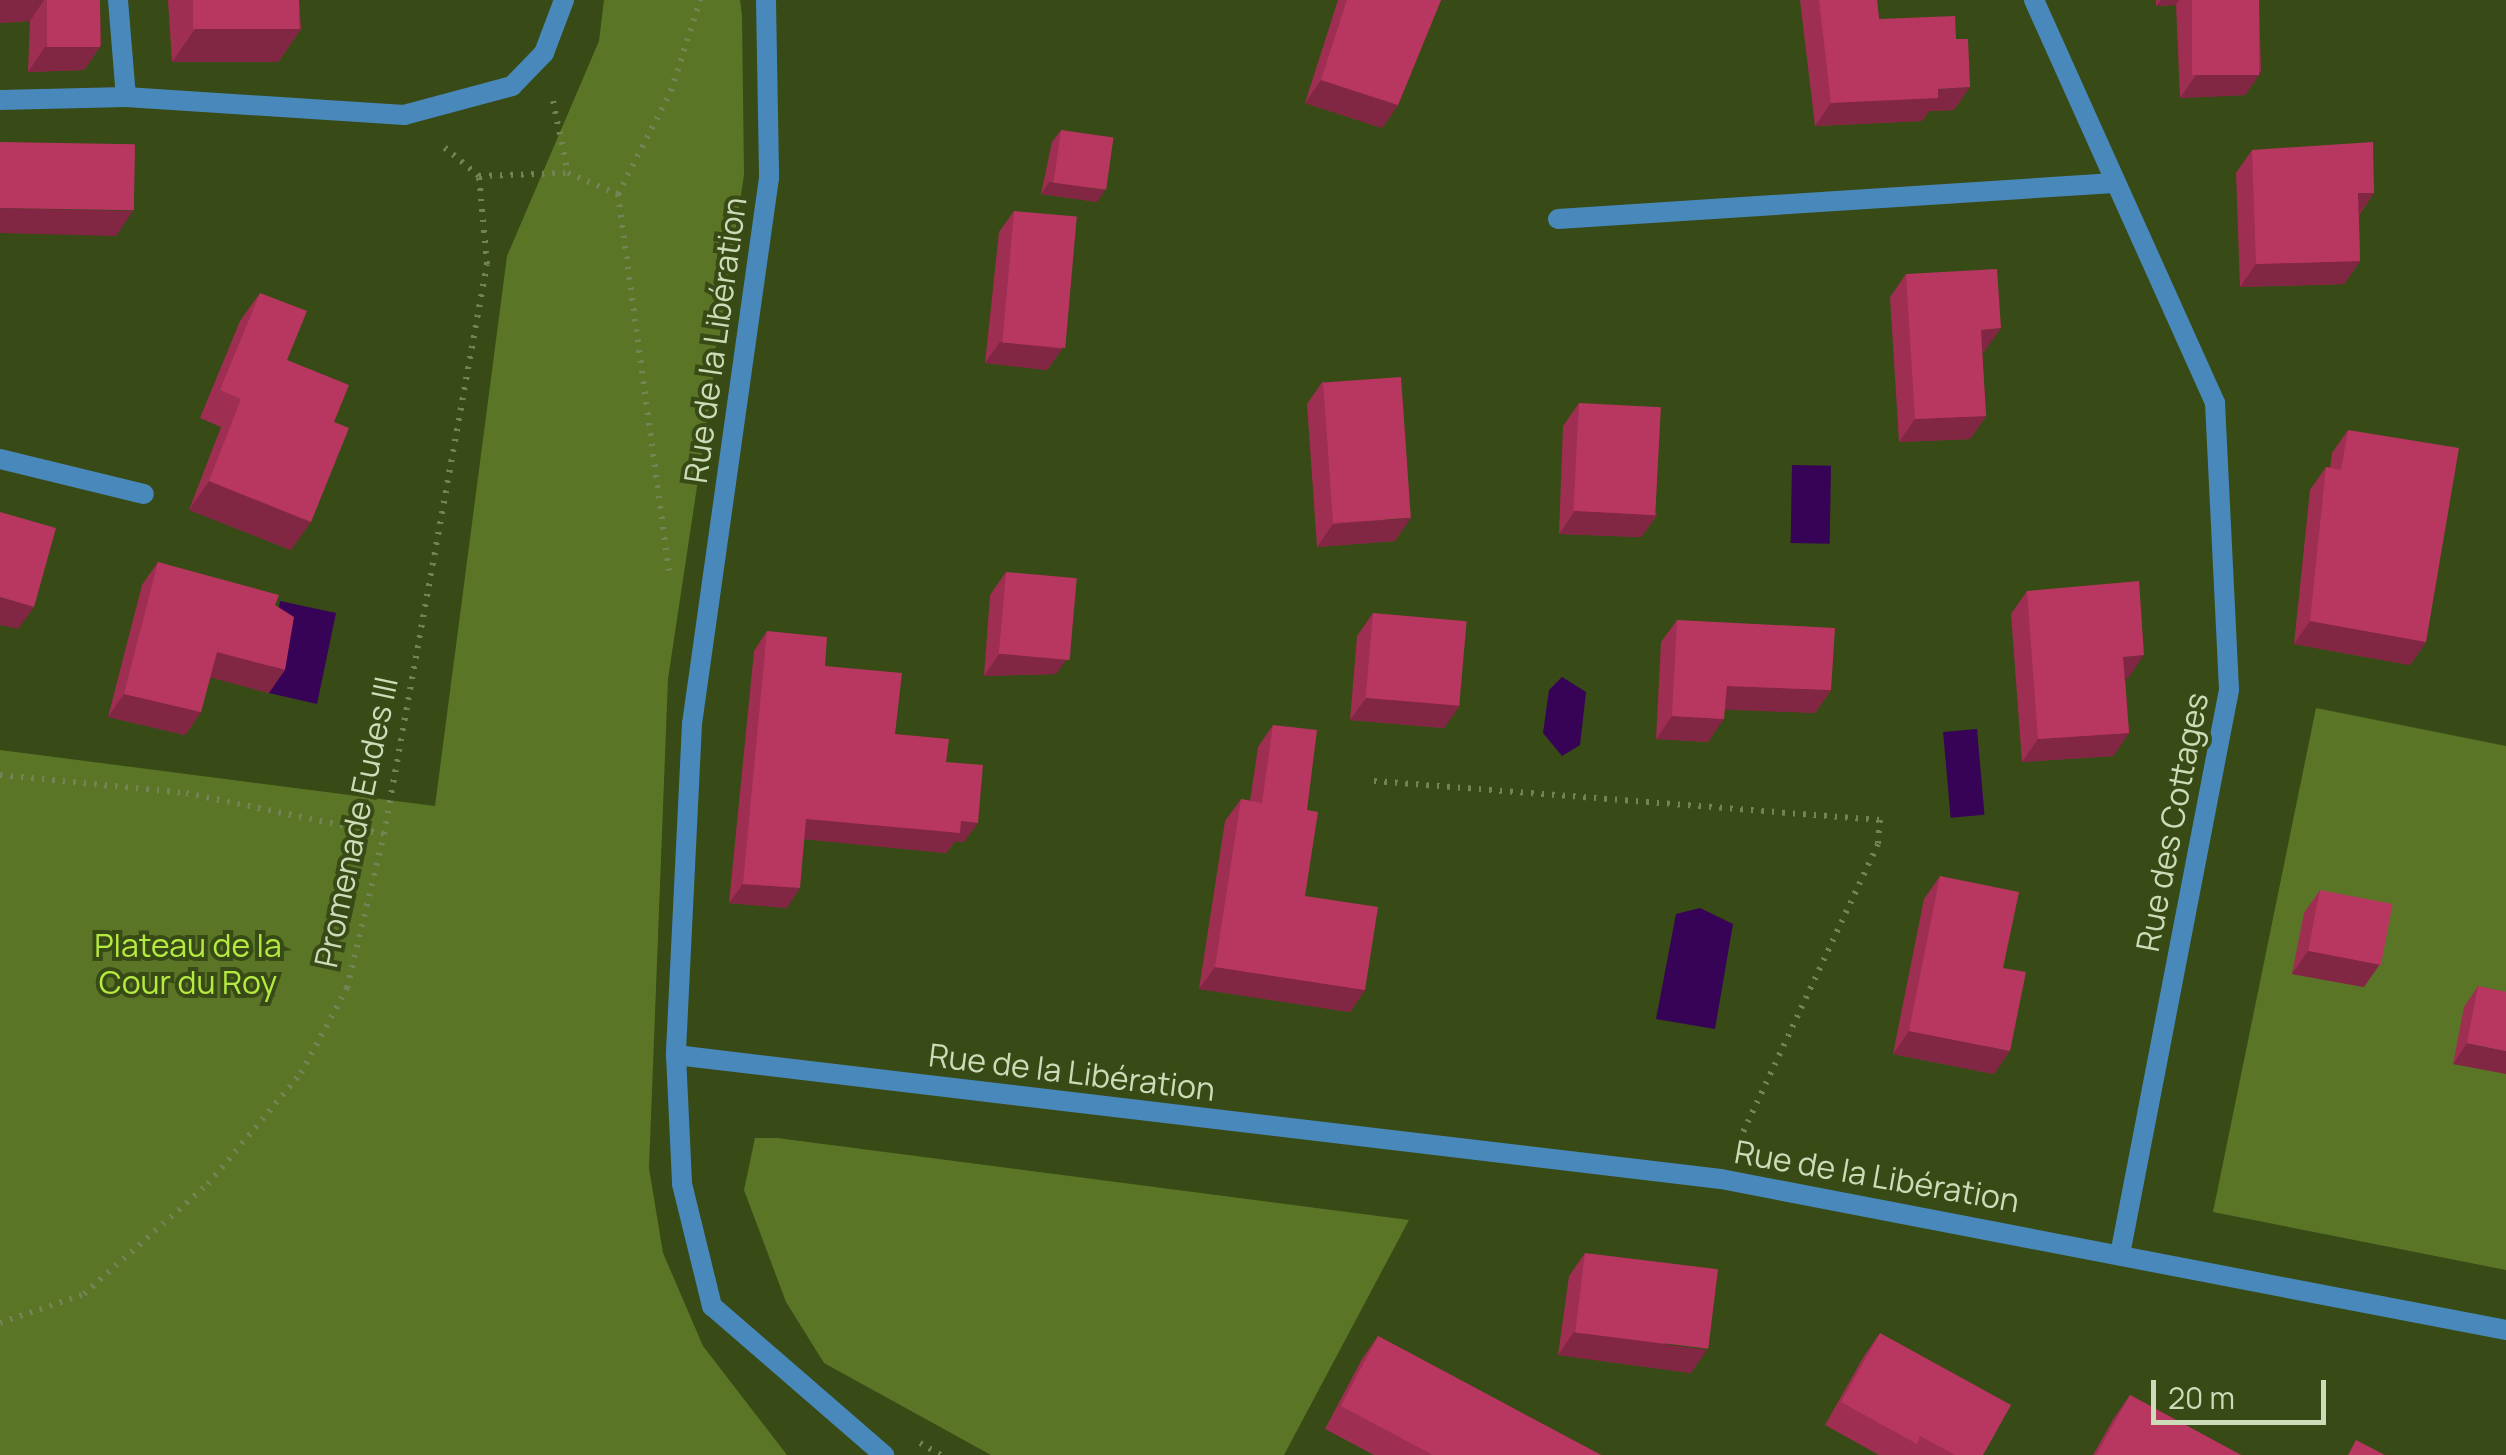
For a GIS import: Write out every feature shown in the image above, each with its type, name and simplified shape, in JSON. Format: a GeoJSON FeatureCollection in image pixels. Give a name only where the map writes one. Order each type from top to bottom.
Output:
{"type":"FeatureCollection","features":[{"type":"Feature","properties":{"kind":"street"},"geometry":{"type":"LineString","coordinates":[[118,0],[126,98]]}},
{"type":"Feature","properties":{"kind":"street"},"geometry":{"type":"LineString","coordinates":[[0,100],[126,98],[404,115],[512,86],[544,53],[564,0]]}},
{"type":"Feature","properties":{"kind":"street","name":"Rue de la Libération"},"geometry":{"type":"LineString","coordinates":[[766,0],[769,178],[692,724],[676,1055],[1721,1178],[2121,1249],[2506,1330]]}},
{"type":"Feature","properties":{"kind":"street","name":"Rue des Cottages"},"geometry":{"type":"LineString","coordinates":[[2034,0],[2215,403],[2229,690],[2121,1249]]}},
{"type":"Feature","properties":{"kind":"street"},"geometry":{"type":"LineString","coordinates":[[1558,219],[2114,183]]}},
{"type":"Feature","properties":{"kind":"street"},"geometry":{"type":"LineString","coordinates":[[0,460],[144,494]]}},
{"type":"Feature","properties":{"kind":"street"},"geometry":{"type":"LineString","coordinates":[[676,1055],[682,1184],[712,1306],[884,1455]]}},
{"type":"Feature","properties":{"kind":"path"},"geometry":{"type":"LineString","coordinates":[[672,593],[618,194],[671,91],[700,0]]}},
{"type":"Feature","properties":{"kind":"path"},"geometry":{"type":"LineString","coordinates":[[544,53],[568,173],[618,194]]}},
{"type":"Feature","properties":{"kind":"path","name":"Promenade Eudes III"},"geometry":{"type":"LineString","coordinates":[[0,1324],[84,1294],[208,1184],[301,1074],[346,988],[384,834],[487,264],[480,176],[568,173]]}},
{"type":"Feature","properties":{"kind":"path"},"geometry":{"type":"LineString","coordinates":[[0,775],[186,793],[384,834]]}},
{"type":"Feature","properties":{"kind":"path"},"geometry":{"type":"LineString","coordinates":[[1374,781],[1880,820],[1878,844],[1721,1178]]}},
{"type":"Feature","properties":{"kind":"path"},"geometry":{"type":"LineString","coordinates":[[910,1437],[941,1455]]}},
{"type":"Feature","properties":{"kind":"green space","name":"Plateau de la Cour du Roy"},"geometry":{"type":"Polygon","coordinates":[[[604,0],[740,0],[744,175],[668,679],[649,1168],[663,1253],[703,1346],[787,1455],[0,1455],[0,750],[435,806],[507,256],[599,41],[604,0]]]}},
{"type":"Feature","properties":{"kind":"green space"},"geometry":{"type":"Polygon","coordinates":[[[2316,708],[2506,746],[2506,1270],[2213,1212],[2316,708]]]}},
{"type":"Feature","properties":{"kind":"green space"},"geometry":{"type":"Polygon","coordinates":[[[755,1138],[1409,1220],[1284,1455],[991,1455],[824,1363],[786,1302],[744,1190],[755,1138]]]}},
{"type":"Feature","properties":{"kind":"shaded area"},"geometry":{"type":"Polygon","coordinates":[[[1792,465],[1831,466],[1830,544],[1791,543],[1792,465]]]}},
{"type":"Feature","properties":{"kind":"shaded area"},"geometry":{"type":"Polygon","coordinates":[[[280,601],[336,613],[317,704],[269,693],[280,601]]]}},
{"type":"Feature","properties":{"kind":"shaded area"},"geometry":{"type":"Polygon","coordinates":[[[1562,677],[1586,692],[1580,745],[1562,756],[1543,733],[1549,690],[1562,677]]]}},
{"type":"Feature","properties":{"kind":"shaded area"},"geometry":{"type":"Polygon","coordinates":[[[1977,729],[1984,815],[1951,818],[1943,732],[1977,729]]]}},
{"type":"Feature","properties":{"kind":"shaded area"},"geometry":{"type":"Polygon","coordinates":[[[1700,908],[1733,924],[1715,1029],[1656,1019],[1676,914],[1700,908]]]}},
{"type":"Feature","properties":{"kind":"building"},"geometry":{"type":"Polygon","coordinates":[[[47,0],[100,0],[100,47],[47,47],[47,0]]]}},
{"type":"Feature","properties":{"kind":"building"},"geometry":{"type":"Polygon","coordinates":[[[193,0],[299,0],[299,29],[193,29],[193,0]]]}},
{"type":"Feature","properties":{"kind":"building"},"geometry":{"type":"Polygon","coordinates":[[[1347,0],[1441,0],[1398,105],[1321,80],[1347,0]]]}},
{"type":"Feature","properties":{"kind":"building"},"geometry":{"type":"Polygon","coordinates":[[[1819,0],[1877,0],[1879,19],[1955,16],[1956,39],[1968,39],[1970,87],[1938,89],[1938,98],[1831,103],[1819,0]]]}},
{"type":"Feature","properties":{"kind":"building"},"geometry":{"type":"Polygon","coordinates":[[[2192,0],[2259,0],[2259,75],[2192,75],[2192,0]]]}},
{"type":"Feature","properties":{"kind":"building"},"geometry":{"type":"Polygon","coordinates":[[[1061,130],[1113,137],[1106,190],[1054,182],[1061,130]]]}},
{"type":"Feature","properties":{"kind":"building"},"geometry":{"type":"Polygon","coordinates":[[[0,142],[135,144],[134,210],[0,208],[0,142]]]}},
{"type":"Feature","properties":{"kind":"building"},"geometry":{"type":"Polygon","coordinates":[[[2373,142],[2374,193],[2358,193],[2360,261],[2256,264],[2252,150],[2373,142]]]}},
{"type":"Feature","properties":{"kind":"building"},"geometry":{"type":"Polygon","coordinates":[[[1014,211],[1077,216],[1065,348],[1002,342],[1014,211]]]}},
{"type":"Feature","properties":{"kind":"building"},"geometry":{"type":"Polygon","coordinates":[[[1997,269],[2001,328],[1981,330],[1986,416],[1915,419],[1906,274],[1997,269]]]}},
{"type":"Feature","properties":{"kind":"building"},"geometry":{"type":"Polygon","coordinates":[[[260,293],[307,311],[287,360],[349,385],[334,422],[349,428],[311,522],[209,481],[241,399],[220,390],[260,293]]]}},
{"type":"Feature","properties":{"kind":"building"},"geometry":{"type":"Polygon","coordinates":[[[1401,377],[1411,518],[1333,523],[1323,382],[1401,377]]]}},
{"type":"Feature","properties":{"kind":"building"},"geometry":{"type":"Polygon","coordinates":[[[1579,403],[1661,407],[1655,515],[1573,511],[1579,403]]]}},
{"type":"Feature","properties":{"kind":"building"},"geometry":{"type":"Polygon","coordinates":[[[2348,430],[2459,448],[2426,642],[2310,621],[2326,467],[2341,470],[2348,430]]]}},
{"type":"Feature","properties":{"kind":"building"},"geometry":{"type":"Polygon","coordinates":[[[0,512],[56,528],[34,607],[0,597],[0,512]]]}},
{"type":"Feature","properties":{"kind":"building"},"geometry":{"type":"Polygon","coordinates":[[[158,562],[279,595],[275,605],[294,617],[285,670],[217,652],[201,712],[124,694],[158,562]]]}},
{"type":"Feature","properties":{"kind":"building"},"geometry":{"type":"Polygon","coordinates":[[[1006,572],[1077,578],[1070,660],[999,654],[1006,572]]]}},
{"type":"Feature","properties":{"kind":"building"},"geometry":{"type":"Polygon","coordinates":[[[2139,581],[2144,655],[2123,657],[2129,733],[2038,739],[2027,591],[2139,581]]]}},
{"type":"Feature","properties":{"kind":"building"},"geometry":{"type":"Polygon","coordinates":[[[1373,613],[1467,621],[1459,706],[1366,698],[1373,613]]]}},
{"type":"Feature","properties":{"kind":"building"},"geometry":{"type":"Polygon","coordinates":[[[1677,620],[1835,628],[1831,690],[1727,686],[1724,719],[1672,716],[1677,620]]]}},
{"type":"Feature","properties":{"kind":"building"},"geometry":{"type":"Polygon","coordinates":[[[767,631],[827,637],[825,666],[902,673],[895,734],[949,739],[946,762],[983,765],[978,823],[961,821],[960,833],[806,819],[800,888],[743,884],[767,631]]]}},
{"type":"Feature","properties":{"kind":"building"},"geometry":{"type":"Polygon","coordinates":[[[1273,725],[1317,730],[1307,810],[1318,812],[1305,896],[1378,907],[1365,990],[1215,967],[1241,799],[1262,803],[1273,725]]]}},
{"type":"Feature","properties":{"kind":"building"},"geometry":{"type":"Polygon","coordinates":[[[1940,876],[2019,892],[2003,968],[2026,972],[2010,1051],[1909,1031],[1940,876]]]}},
{"type":"Feature","properties":{"kind":"building"},"geometry":{"type":"Polygon","coordinates":[[[2320,890],[2393,904],[2381,965],[2308,951],[2320,890]]]}},
{"type":"Feature","properties":{"kind":"building"},"geometry":{"type":"Polygon","coordinates":[[[2478,986],[2506,992],[2506,1051],[2467,1043],[2478,986]]]}},
{"type":"Feature","properties":{"kind":"building"},"geometry":{"type":"Polygon","coordinates":[[[1585,1253],[1718,1269],[1708,1349],[1575,1332],[1585,1253]]]}},
{"type":"Feature","properties":{"kind":"building"},"geometry":{"type":"Polygon","coordinates":[[[1880,1333],[2011,1405],[1983,1455],[1955,1455],[1920,1436],[1917,1444],[1841,1402],[1880,1333]]]}},
{"type":"Feature","properties":{"kind":"building"},"geometry":{"type":"Polygon","coordinates":[[[1378,1336],[1601,1455],[1433,1455],[1341,1406],[1378,1336]]]}},
{"type":"Feature","properties":{"kind":"building"},"geometry":{"type":"Polygon","coordinates":[[[2130,1395],[2241,1455],[2096,1455],[2130,1395]]]}},
{"type":"Feature","properties":{"kind":"building"},"geometry":{"type":"Polygon","coordinates":[[[2356,1440],[2385,1455],[2348,1455],[2356,1440]]]}}]}
